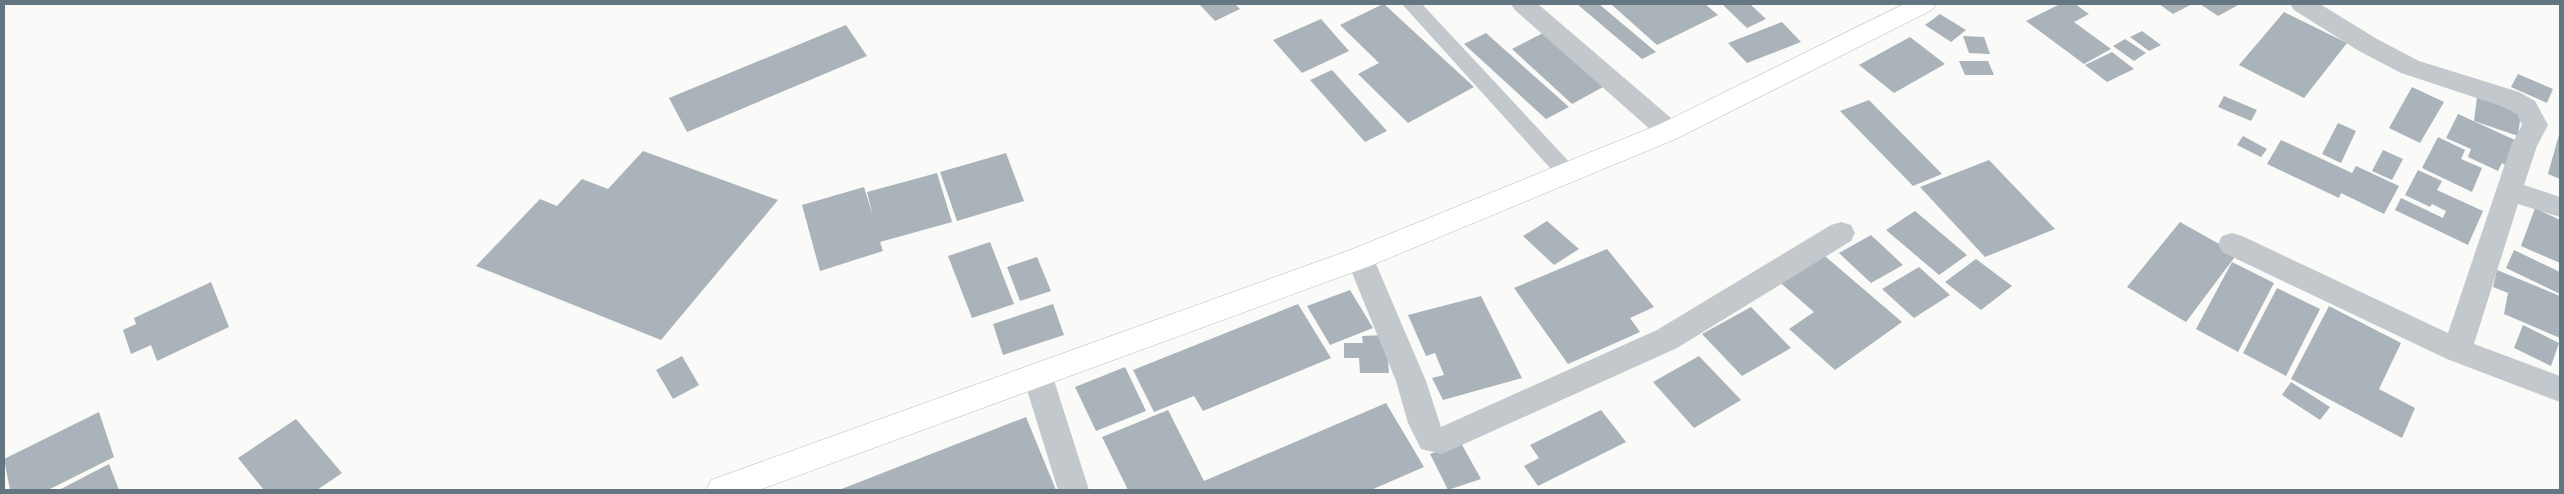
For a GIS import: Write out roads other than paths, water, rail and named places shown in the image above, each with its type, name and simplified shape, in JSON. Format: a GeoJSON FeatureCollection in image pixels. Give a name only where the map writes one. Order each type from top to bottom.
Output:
{"type":"FeatureCollection","features":[{"type":"Feature","properties":{"kind":"main road"},"geometry":{"type":"LineString","coordinates":[[722,490],[1038,377],[1360,258],[1669,131],[1924,4]]}},
{"type":"Feature","properties":{"kind":"street"},"geometry":{"type":"LineString","coordinates":[[1523,4],[1669,131]]}},
{"type":"Feature","properties":{"kind":"street"},"geometry":{"type":"LineString","coordinates":[[2302,4],[2368,45],[2410,67],[2510,99],[2526,108],[2535,125],[2524,146],[2456,350]]}},
{"type":"Feature","properties":{"kind":"street"},"geometry":{"type":"LineString","coordinates":[[2510,191],[2560,207]]}},
{"type":"Feature","properties":{"kind":"street"},"geometry":{"type":"LineString","coordinates":[[1360,258],[1411,381],[1423,423],[1432,440],[1442,441],[1667,339],[1841,233]]}},
{"type":"Feature","properties":{"kind":"street"},"geometry":{"type":"LineString","coordinates":[[2232,244],[2456,350],[2560,389]]}},
{"type":"Feature","properties":{"kind":"street"},"geometry":{"type":"LineString","coordinates":[[1038,377],[1074,490]]}},
{"type":"Feature","properties":{"kind":"lane"},"geometry":{"type":"LineString","coordinates":[[1411,4],[1567,173]]}}]}
